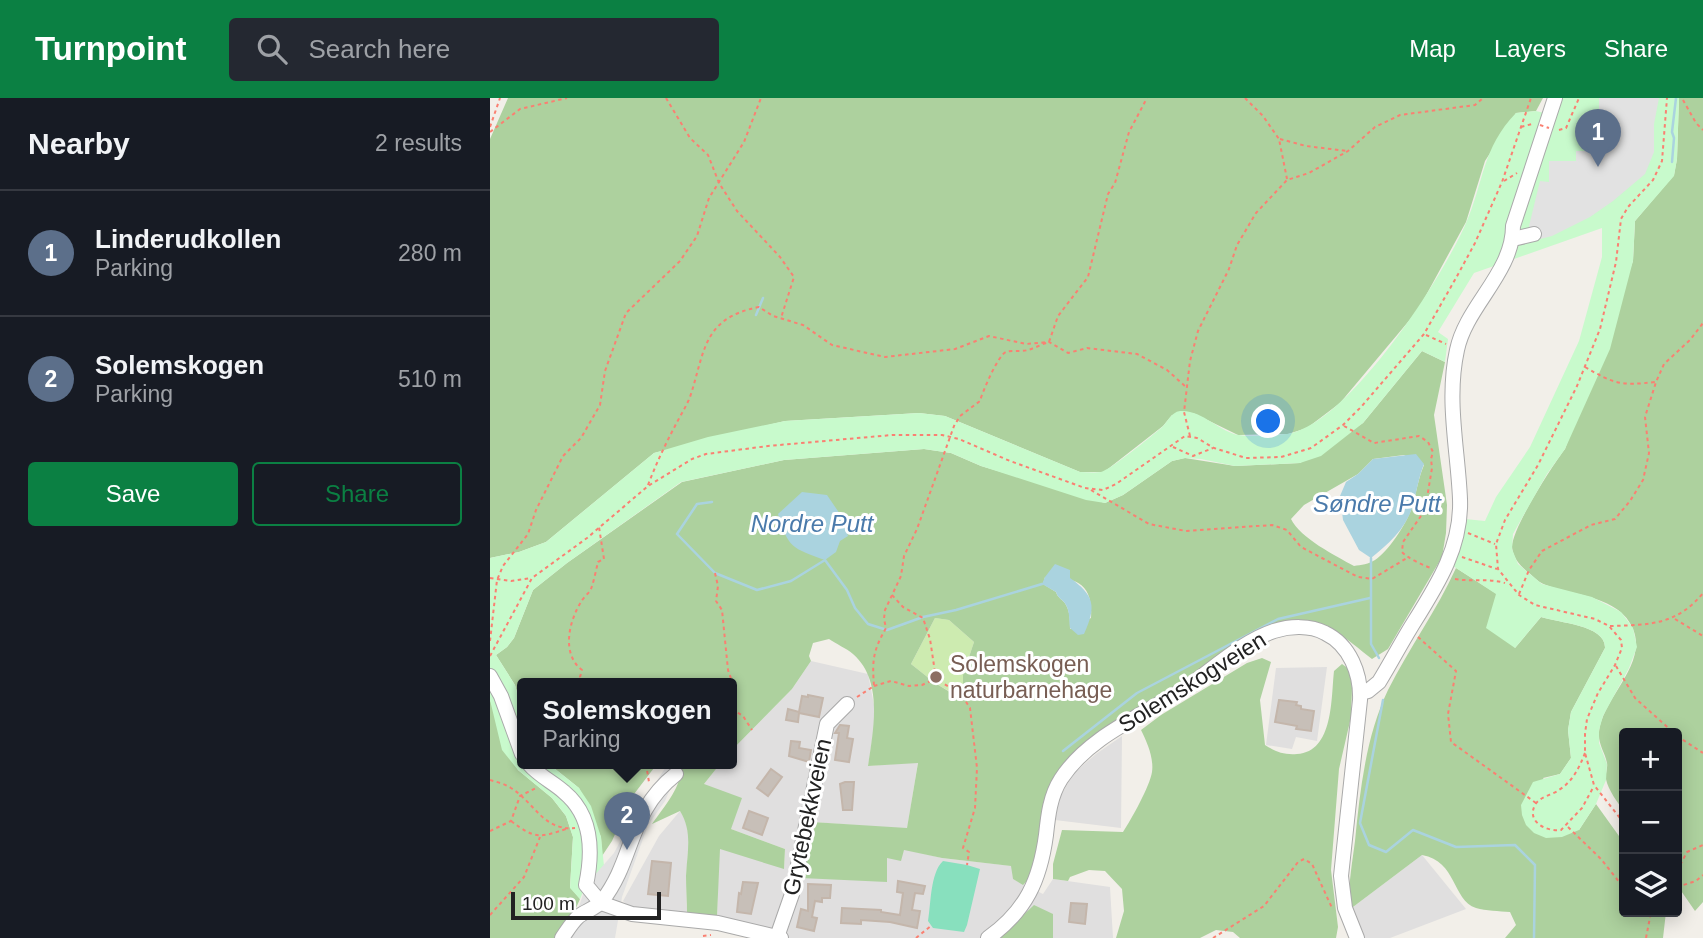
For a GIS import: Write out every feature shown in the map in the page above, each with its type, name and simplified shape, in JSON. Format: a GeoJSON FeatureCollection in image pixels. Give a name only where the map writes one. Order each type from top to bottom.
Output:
{"type":"FeatureCollection","features":[{"type":"Feature","properties":{"kind":"street"},"geometry":{"type":"LineString","coordinates":[[1361,693],[1379,682],[1442,576],[1452,552],[1460,501],[1452,380],[1457,349],[1465,327],[1499,271],[1513,239],[1513,226],[1555,98]]}},
{"type":"Feature","properties":{"kind":"street"},"geometry":{"type":"LineString","coordinates":[[1513,239],[1535,234]]}},
{"type":"Feature","properties":{"kind":"street","name":"Solemskogveien"},"geometry":{"type":"LineString","coordinates":[[988,938],[1017,911],[1036,880],[1041,865],[1049,811],[1058,784],[1081,756],[1113,732],[1171,697],[1252,642],[1273,631],[1289,628],[1320,631],[1338,642],[1353,662],[1361,693],[1340,876],[1345,908],[1356,938]]}},
{"type":"Feature","properties":{"kind":"street"},"geometry":{"type":"LineString","coordinates":[[490,676],[501,696],[517,740]]}},
{"type":"Feature","properties":{"kind":"street","name":"Grytebekkveien"},"geometry":{"type":"LineString","coordinates":[[774,937],[794,883],[827,724],[847,704]]}},
{"type":"Feature","properties":{"kind":"street"},"geometry":{"type":"LineString","coordinates":[[535,769],[570,797],[587,827],[591,847],[586,885],[601,903],[632,914],[707,921],[774,937]]}},
{"type":"Feature","properties":{"kind":"street"},"geometry":{"type":"LineString","coordinates":[[562,938],[577,918],[601,903],[617,874],[643,811],[658,789],[676,774]]}},
{"type":"Feature","properties":{"kind":"path"},"geometry":{"type":"LineString","coordinates":[[490,127],[500,98]]}},
{"type":"Feature","properties":{"kind":"path"},"geometry":{"type":"LineString","coordinates":[[547,98],[552,101]]}},
{"type":"Feature","properties":{"kind":"path"},"geometry":{"type":"LineString","coordinates":[[490,132],[520,108],[567,98]]}},
{"type":"Feature","properties":{"kind":"path"},"geometry":{"type":"LineString","coordinates":[[666,98],[690,138],[708,155],[719,183],[737,211],[780,257],[794,277],[781,318]]}},
{"type":"Feature","properties":{"kind":"path"},"geometry":{"type":"LineString","coordinates":[[490,641],[497,580],[503,566],[527,534],[563,456],[581,438],[600,405],[605,371],[626,313],[685,253],[697,236],[709,198],[744,142],[761,98]]}},
{"type":"Feature","properties":{"kind":"path"},"geometry":{"type":"LineString","coordinates":[[1049,342],[1058,316],[1088,278],[1108,194],[1115,183],[1129,132],[1147,98]]}},
{"type":"Feature","properties":{"kind":"path"},"geometry":{"type":"LineString","coordinates":[[1245,98],[1263,116],[1279,139],[1287,180]]}},
{"type":"Feature","properties":{"kind":"path"},"geometry":{"type":"LineString","coordinates":[[1190,436],[1184,412],[1186,387],[1198,331],[1229,269],[1237,246],[1256,213],[1287,180],[1309,173],[1348,151],[1375,127],[1400,116],[1475,104],[1483,98]]}},
{"type":"Feature","properties":{"kind":"path"},"geometry":{"type":"LineString","coordinates":[[1090,490],[1103,490],[1116,484],[1172,446],[1179,438],[1190,436],[1214,448],[1246,458],[1281,457],[1311,448],[1343,425],[1377,390],[1424,334],[1475,243],[1502,182],[1531,98]]}},
{"type":"Feature","properties":{"kind":"path"},"geometry":{"type":"LineString","coordinates":[[1520,127],[1531,123],[1560,130],[1566,128],[1579,98]]}},
{"type":"Feature","properties":{"kind":"path"},"geometry":{"type":"LineString","coordinates":[[1536,803],[1567,784],[1579,769],[1585,753],[1587,719],[1598,692],[1615,665],[1622,648],[1621,640],[1609,626],[1595,619],[1535,605],[1519,595],[1498,569],[1496,544],[1505,520],[1538,465],[1585,367],[1600,329],[1616,262],[1621,219],[1628,207],[1654,180],[1662,161],[1667,98]]}},
{"type":"Feature","properties":{"kind":"path"},"geometry":{"type":"LineString","coordinates":[[1683,99],[1703,130]]}},
{"type":"Feature","properties":{"kind":"path"},"geometry":{"type":"LineString","coordinates":[[1279,139],[1306,146],[1348,151]]}},
{"type":"Feature","properties":{"kind":"path"},"geometry":{"type":"LineString","coordinates":[[648,486],[654,467],[690,398],[706,342],[724,320],[744,310],[759,307],[803,325],[832,345],[885,357],[954,349],[989,336],[1026,344],[1049,342],[1068,353],[1087,348],[1137,354],[1167,370],[1186,387]]}},
{"type":"Feature","properties":{"kind":"path"},"geometry":{"type":"LineString","coordinates":[[1519,595],[1529,570],[1542,551],[1591,525],[1615,519],[1630,501],[1643,480],[1649,453],[1645,417],[1656,382],[1664,364],[1690,340],[1703,323]]}},
{"type":"Feature","properties":{"kind":"path"},"geometry":{"type":"LineString","coordinates":[[1424,334],[1457,349]]}},
{"type":"Feature","properties":{"kind":"path"},"geometry":{"type":"LineString","coordinates":[[874,687],[872,663],[877,643],[885,629],[885,610],[901,576],[904,556],[960,416],[981,401],[982,391],[990,381],[999,357],[1007,352],[1028,350],[1049,342]]}},
{"type":"Feature","properties":{"kind":"path"},"geometry":{"type":"LineString","coordinates":[[1585,367],[1607,380],[1627,385],[1656,382]]}},
{"type":"Feature","properties":{"kind":"path"},"geometry":{"type":"LineString","coordinates":[[1343,425],[1374,443],[1419,436],[1429,442],[1433,452],[1425,510],[1403,542],[1402,552],[1407,558]]}},
{"type":"Feature","properties":{"kind":"path"},"geometry":{"type":"LineString","coordinates":[[490,656],[532,578],[648,486],[692,459],[718,452],[918,433],[950,436],[1090,490],[1149,524],[1186,531],[1261,525],[1280,527],[1287,530],[1301,547],[1365,578],[1372,579],[1407,558],[1416,559],[1442,576],[1507,583]]}},
{"type":"Feature","properties":{"kind":"path"},"geometry":{"type":"LineString","coordinates":[[1172,446],[1193,456],[1214,448]]}},
{"type":"Feature","properties":{"kind":"path"},"geometry":{"type":"LineString","coordinates":[[580,678],[582,670],[577,666],[570,649],[569,636],[571,621],[580,603],[591,591],[590,584],[598,562],[604,559],[599,526]]}},
{"type":"Feature","properties":{"kind":"path"},"geometry":{"type":"LineString","coordinates":[[1458,527],[1496,544]]}},
{"type":"Feature","properties":{"kind":"path"},"geometry":{"type":"LineString","coordinates":[[1452,552],[1498,569]]}},
{"type":"Feature","properties":{"kind":"path"},"geometry":{"type":"LineString","coordinates":[[715,573],[718,586],[716,601],[722,610],[731,678]]}},
{"type":"Feature","properties":{"kind":"path"},"geometry":{"type":"LineString","coordinates":[[490,578],[532,578]]}},
{"type":"Feature","properties":{"kind":"path"},"geometry":{"type":"LineString","coordinates":[[1609,626],[1650,625],[1674,618],[1703,593]]}},
{"type":"Feature","properties":{"kind":"path"},"geometry":{"type":"LineString","coordinates":[[892,594],[903,607],[922,617],[930,639],[936,678],[961,694],[970,708],[977,768],[975,808],[963,848],[969,852],[967,865]]}},
{"type":"Feature","properties":{"kind":"path"},"geometry":{"type":"LineString","coordinates":[[1674,618],[1703,636]]}},
{"type":"Feature","properties":{"kind":"path"},"geometry":{"type":"LineString","coordinates":[[1409,630],[1456,671],[1448,714],[1451,742],[1536,803]]}},
{"type":"Feature","properties":{"kind":"path"},"geometry":{"type":"LineString","coordinates":[[1615,665],[1636,698],[1668,728]]}},
{"type":"Feature","properties":{"kind":"path"},"geometry":{"type":"LineString","coordinates":[[847,704],[874,687],[891,681],[909,686],[922,685],[936,678]]}},
{"type":"Feature","properties":{"kind":"path"},"geometry":{"type":"LineString","coordinates":[[737,712],[743,716],[751,730]]}},
{"type":"Feature","properties":{"kind":"path"},"geometry":{"type":"LineString","coordinates":[[1682,739],[1703,753]]}},
{"type":"Feature","properties":{"kind":"path"},"geometry":{"type":"LineString","coordinates":[[1585,753],[1594,785],[1619,817]]}},
{"type":"Feature","properties":{"kind":"path"},"geometry":{"type":"LineString","coordinates":[[647,769],[648,780],[658,789]]}},
{"type":"Feature","properties":{"kind":"path"},"geometry":{"type":"LineString","coordinates":[[676,774],[682,769]]}},
{"type":"Feature","properties":{"kind":"path"},"geometry":{"type":"LineString","coordinates":[[490,780],[510,787],[544,820],[556,827],[587,827]]}},
{"type":"Feature","properties":{"kind":"path"},"geometry":{"type":"LineString","coordinates":[[490,831],[511,821],[520,796],[550,782]]}},
{"type":"Feature","properties":{"kind":"path"},"geometry":{"type":"LineString","coordinates":[[1536,803],[1534,817],[1542,827],[1551,831],[1561,830],[1567,827],[1588,799],[1594,785]]}},
{"type":"Feature","properties":{"kind":"path"},"geometry":{"type":"LineString","coordinates":[[511,821],[540,837],[568,828]]}},
{"type":"Feature","properties":{"kind":"path"},"geometry":{"type":"LineString","coordinates":[[1567,827],[1601,859],[1619,882]]}},
{"type":"Feature","properties":{"kind":"path"},"geometry":{"type":"LineString","coordinates":[[490,915],[524,877],[540,837]]}},
{"type":"Feature","properties":{"kind":"path"},"geometry":{"type":"LineString","coordinates":[[1682,862],[1687,852],[1703,845]]}},
{"type":"Feature","properties":{"kind":"path"},"geometry":{"type":"LineString","coordinates":[[1213,938],[1264,906],[1298,862],[1304,859],[1312,864],[1334,911]]}},
{"type":"Feature","properties":{"kind":"path"},"geometry":{"type":"LineString","coordinates":[[1682,885],[1696,881],[1703,875]]}},
{"type":"Feature","properties":{"kind":"path"},"geometry":{"type":"LineString","coordinates":[[1646,938],[1650,917]]}},
{"type":"Feature","properties":{"kind":"path"},"geometry":{"type":"LineString","coordinates":[[916,938],[932,925]]}},
{"type":"Feature","properties":{"kind":"shaded area"},"geometry":{"type":"Polygon","coordinates":[[[1599,98],[1659,98],[1654,124],[1654,152],[1645,174],[1590,217],[1540,239],[1529,226],[1540,181],[1549,182],[1549,161],[1576,161],[1576,151],[1599,151],[1599,98]]]}},
{"type":"Feature","properties":{"kind":"shaded area"},"geometry":{"type":"Polygon","coordinates":[[[811,661],[868,674],[876,715],[868,766],[918,762],[907,829],[813,822],[886,882],[887,857],[904,849],[942,858],[1012,866],[1013,879],[1043,894],[1053,879],[1110,887],[1113,938],[1053,938],[1053,914],[1013,925],[999,938],[760,938],[714,927],[717,916],[719,848],[784,868],[785,849],[731,829],[704,784],[716,769],[737,769],[737,745],[792,689],[811,661]]]}},
{"type":"Feature","properties":{"kind":"shaded area"},"geometry":{"type":"Polygon","coordinates":[[[1327,667],[1317,741],[1296,737],[1292,749],[1266,745],[1276,668],[1327,667]]]}},
{"type":"Feature","properties":{"kind":"shaded area"},"geometry":{"type":"Polygon","coordinates":[[[1122,736],[1121,828],[1055,820],[1060,797],[1073,774],[1122,736]]]}},
{"type":"Feature","properties":{"kind":"shaded area"},"geometry":{"type":"Polygon","coordinates":[[[665,769],[674,769],[677,773],[665,801],[648,825],[622,897],[615,938],[570,938],[585,916],[578,910],[586,885],[614,853],[635,813],[665,769]]]}},
{"type":"Feature","properties":{"kind":"shaded area"},"geometry":{"type":"Polygon","coordinates":[[[680,811],[686,821],[689,838],[687,914],[631,909],[623,901],[659,836],[680,811]]]}},
{"type":"Feature","properties":{"kind":"shaded area"},"geometry":{"type":"Polygon","coordinates":[[[1422,855],[1466,909],[1390,938],[1364,938],[1356,929],[1349,910],[1422,855]]]}},
{"type":"Feature","properties":{"kind":"green space"},"geometry":{"type":"Polygon","coordinates":[[[508,98],[1543,98],[1536,111],[1516,113],[1485,161],[1466,222],[1418,310],[1340,403],[1307,428],[1288,434],[1238,435],[1193,413],[1172,415],[1163,426],[1104,472],[1080,472],[945,416],[919,413],[785,421],[654,453],[546,542],[519,552],[490,558],[490,139],[508,98]]]}},
{"type":"Feature","properties":{"kind":"green space"},"geometry":{"type":"Polygon","coordinates":[[[1561,98],[1679,98],[1674,176],[1635,221],[1633,261],[1610,349],[1565,449],[1547,474],[1513,534],[1512,549],[1518,564],[1542,584],[1592,597],[1621,612],[1633,628],[1637,647],[1629,668],[1603,716],[1599,730],[1599,743],[1607,764],[1606,780],[1596,804],[1579,830],[1562,837],[1546,838],[1534,833],[1526,825],[1521,805],[1533,782],[1560,774],[1571,758],[1568,730],[1571,712],[1605,648],[1603,640],[1598,634],[1580,626],[1541,617],[1515,648],[1486,628],[1496,594],[1453,566],[1465,519],[1485,521],[1496,497],[1530,447],[1579,341],[1602,257],[1602,228],[1474,273],[1438,332],[1448,339],[1445,362],[1422,351],[1363,423],[1321,456],[1300,463],[1235,466],[1185,458],[1172,461],[1123,495],[1105,503],[1086,500],[981,466],[951,453],[924,449],[784,460],[681,482],[533,590],[514,638],[496,655],[517,692],[517,769],[502,750],[490,700],[490,558],[519,552],[546,542],[654,453],[708,437],[785,421],[919,413],[945,416],[1080,472],[1101,472],[1122,459],[1161,428],[1174,413],[1180,411],[1195,413],[1232,433],[1245,436],[1287,434],[1311,425],[1337,405],[1364,378],[1415,311],[1466,223],[1490,152],[1505,126],[1516,113],[1536,111],[1553,115],[1561,98]]]}},
{"type":"Feature","properties":{"kind":"green space"},"geometry":{"type":"Polygon","coordinates":[[[1679,98],[1703,98],[1703,902],[1695,911],[1682,892],[1682,728],[1619,728],[1619,804],[1606,779],[1607,763],[1599,732],[1602,719],[1634,656],[1636,642],[1633,629],[1627,618],[1607,603],[1543,584],[1523,568],[1512,547],[1525,512],[1565,449],[1633,261],[1635,221],[1674,175],[1679,98]]]}},
{"type":"Feature","properties":{"kind":"green space"},"geometry":{"type":"Polygon","coordinates":[[[1422,351],[1445,362],[1434,415],[1447,505],[1442,557],[1388,649],[1372,659],[1326,627],[1291,623],[1089,742],[1075,752],[1060,771],[1037,854],[1028,880],[1023,885],[1013,879],[1011,866],[942,858],[904,850],[901,861],[887,858],[887,882],[801,878],[812,822],[907,828],[918,763],[868,766],[874,722],[873,692],[869,678],[863,665],[853,654],[829,639],[813,643],[809,656],[811,661],[792,689],[737,745],[737,678],[517,678],[517,692],[496,655],[514,638],[533,590],[682,482],[784,460],[924,449],[951,453],[981,466],[1105,503],[1123,495],[1172,461],[1185,458],[1235,466],[1300,463],[1363,423],[1422,351]],[[1404,455],[1373,459],[1358,474],[1304,505],[1291,519],[1310,540],[1354,566],[1373,561],[1399,534],[1414,501],[1424,465],[1404,455]],[[1045,577],[1043,584],[1056,592],[1066,605],[1070,629],[1091,618],[1089,597],[1080,584],[1066,579],[1045,577]],[[935,618],[911,664],[963,700],[963,675],[974,642],[949,620],[935,618]]]}},
{"type":"Feature","properties":{"kind":"green space"},"geometry":{"type":"Polygon","coordinates":[[[1456,568],[1497,594],[1515,648],[1541,617],[1580,626],[1598,634],[1603,640],[1605,648],[1571,712],[1568,730],[1571,758],[1560,774],[1543,778],[1579,830],[1596,804],[1619,836],[1619,917],[1665,917],[1663,938],[1505,938],[1516,925],[1510,912],[1480,909],[1468,904],[1442,865],[1422,855],[1349,910],[1359,802],[1374,726],[1388,690],[1456,568]]]}},
{"type":"Feature","properties":{"kind":"green space"},"geometry":{"type":"Polygon","coordinates":[[[935,618],[949,620],[974,642],[963,675],[964,700],[935,683],[911,664],[935,618]]]}},
{"type":"Feature","properties":{"kind":"green space"},"geometry":{"type":"Polygon","coordinates":[[[1262,658],[1271,662],[1260,700],[1265,745],[1288,754],[1309,751],[1318,744],[1328,722],[1334,671],[1342,664],[1349,669],[1352,688],[1351,717],[1339,769],[1331,870],[1338,927],[1336,938],[1240,938],[1233,932],[1216,930],[1200,938],[1116,938],[1124,911],[1122,889],[1105,871],[1089,870],[1070,877],[1068,881],[1053,879],[1053,864],[1062,830],[1123,832],[1151,778],[1151,756],[1141,730],[1247,663],[1262,658]]]}},
{"type":"Feature","properties":{"kind":"green space"},"geometry":{"type":"Polygon","coordinates":[[[490,700],[517,769],[552,798],[566,816],[573,837],[570,887],[580,899],[572,917],[555,938],[490,938],[490,700]]]}},
{"type":"Feature","properties":{"kind":"green space"},"geometry":{"type":"Polygon","coordinates":[[[555,769],[653,769],[631,798],[612,841],[602,856],[601,837],[579,788],[555,769]]]}},
{"type":"Feature","properties":{"kind":"green space"},"geometry":{"type":"Polygon","coordinates":[[[555,769],[579,788],[591,806],[601,837],[604,866],[586,885],[580,899],[570,888],[573,837],[566,816],[552,798],[518,770],[555,769]]]}},
{"type":"Feature","properties":{"kind":"green space"},"geometry":{"type":"Polygon","coordinates":[[[681,769],[716,769],[704,784],[742,798],[731,829],[785,849],[784,869],[720,849],[717,916],[687,914],[688,834],[680,811],[652,824],[676,788],[681,769]]]}},
{"type":"Feature","properties":{"kind":"green space"},"geometry":{"type":"Polygon","coordinates":[[[943,861],[980,869],[964,932],[933,928],[928,921],[933,881],[943,861]]]}},
{"type":"Feature","properties":{"kind":"green space"},"geometry":{"type":"Polygon","coordinates":[[[1034,905],[1053,914],[1053,938],[999,938],[1034,905]]]}},
{"type":"Feature","properties":{"kind":"water","name":"Søndre Putt"},"geometry":{"type":"Polygon","coordinates":[[[1416,454],[1424,464],[1411,511],[1397,533],[1371,558],[1359,550],[1343,520],[1340,496],[1346,482],[1373,459],[1416,454]]]}},
{"type":"Feature","properties":{"kind":"water","name":"Nordre Putt"},"geometry":{"type":"Polygon","coordinates":[[[802,492],[827,495],[842,517],[848,536],[840,541],[836,552],[825,560],[805,553],[793,545],[785,534],[778,514],[802,492]]]}},
{"type":"Feature","properties":{"kind":"water"},"geometry":{"type":"Polygon","coordinates":[[[1055,564],[1070,570],[1070,578],[1084,590],[1091,602],[1091,616],[1084,634],[1078,635],[1070,628],[1065,603],[1056,592],[1042,584],[1055,564]]]}},
{"type":"Feature","properties":{"kind":"building"},"geometry":{"type":"Polygon","coordinates":[[[802,696],[823,698],[819,717],[799,713],[798,722],[786,720],[788,709],[799,712],[802,696]]]}},
{"type":"Feature","properties":{"kind":"building"},"geometry":{"type":"Polygon","coordinates":[[[1279,700],[1297,702],[1296,705],[1301,706],[1301,709],[1314,711],[1311,731],[1275,722],[1279,700]]]}},
{"type":"Feature","properties":{"kind":"building"},"geometry":{"type":"Polygon","coordinates":[[[840,725],[849,726],[847,738],[853,739],[849,762],[835,760],[839,733],[835,733],[840,725]]]}},
{"type":"Feature","properties":{"kind":"building"},"geometry":{"type":"Polygon","coordinates":[[[791,741],[800,742],[799,748],[811,750],[809,762],[789,756],[791,741]]]}},
{"type":"Feature","properties":{"kind":"building"},"geometry":{"type":"Polygon","coordinates":[[[771,769],[782,777],[768,796],[757,788],[771,769]]]}},
{"type":"Feature","properties":{"kind":"building"},"geometry":{"type":"Polygon","coordinates":[[[854,782],[852,810],[843,810],[840,784],[854,782]]]}},
{"type":"Feature","properties":{"kind":"building"},"geometry":{"type":"Polygon","coordinates":[[[749,811],[768,818],[762,835],[743,828],[749,811]]]}},
{"type":"Feature","properties":{"kind":"building"},"geometry":{"type":"Polygon","coordinates":[[[652,861],[671,863],[668,896],[648,894],[652,861]]]}},
{"type":"Feature","properties":{"kind":"building"},"geometry":{"type":"Polygon","coordinates":[[[898,881],[925,886],[923,894],[915,893],[912,910],[920,911],[917,928],[890,922],[861,920],[861,924],[841,923],[842,908],[881,910],[900,915],[903,893],[897,892],[898,881]]]}},
{"type":"Feature","properties":{"kind":"building"},"geometry":{"type":"Polygon","coordinates":[[[743,882],[758,883],[751,914],[737,912],[743,882]]]}},
{"type":"Feature","properties":{"kind":"building"},"geometry":{"type":"Polygon","coordinates":[[[808,884],[831,885],[830,898],[822,898],[822,902],[815,901],[812,917],[817,918],[814,931],[797,927],[801,909],[808,911],[808,884]]]}},
{"type":"Feature","properties":{"kind":"building"},"geometry":{"type":"Polygon","coordinates":[[[1071,903],[1087,904],[1085,924],[1069,922],[1071,903]]]}},
{"type":"Feature","properties":{"kind":"waterway"},"geometry":{"type":"LineString","coordinates":[[1672,162],[1676,98]]}},
{"type":"Feature","properties":{"kind":"waterway"},"geometry":{"type":"LineString","coordinates":[[756,315],[763,298]]}},
{"type":"Feature","properties":{"kind":"waterway"},"geometry":{"type":"LineString","coordinates":[[712,502],[697,504],[677,534],[715,573],[757,590],[791,581],[825,560],[868,624],[887,630],[923,617],[1042,584]]}},
{"type":"Feature","properties":{"kind":"waterway"},"geometry":{"type":"LineString","coordinates":[[1371,558],[1371,644],[1379,658]]}},
{"type":"Feature","properties":{"kind":"waterway"},"geometry":{"type":"LineString","coordinates":[[1063,751],[1137,693],[1278,619],[1370,598]]}},
{"type":"Feature","properties":{"kind":"waterway"},"geometry":{"type":"LineString","coordinates":[[1383,700],[1360,823],[1369,845],[1386,852],[1413,830],[1456,847],[1515,845],[1535,865],[1534,938]]}},
{"type":"Feature","properties":{"kind":"place","name":"Linderudkollen"},"geometry":{"type":"Point","coordinates":[1598,167]}},
{"type":"Feature","properties":{"kind":"place","name":"Solemskogen naturbarnehage"},"geometry":{"type":"Point","coordinates":[936,677]}},
{"type":"Feature","properties":{"kind":"place","name":"Solemskogen"},"geometry":{"type":"Point","coordinates":[627,850]}}]}
